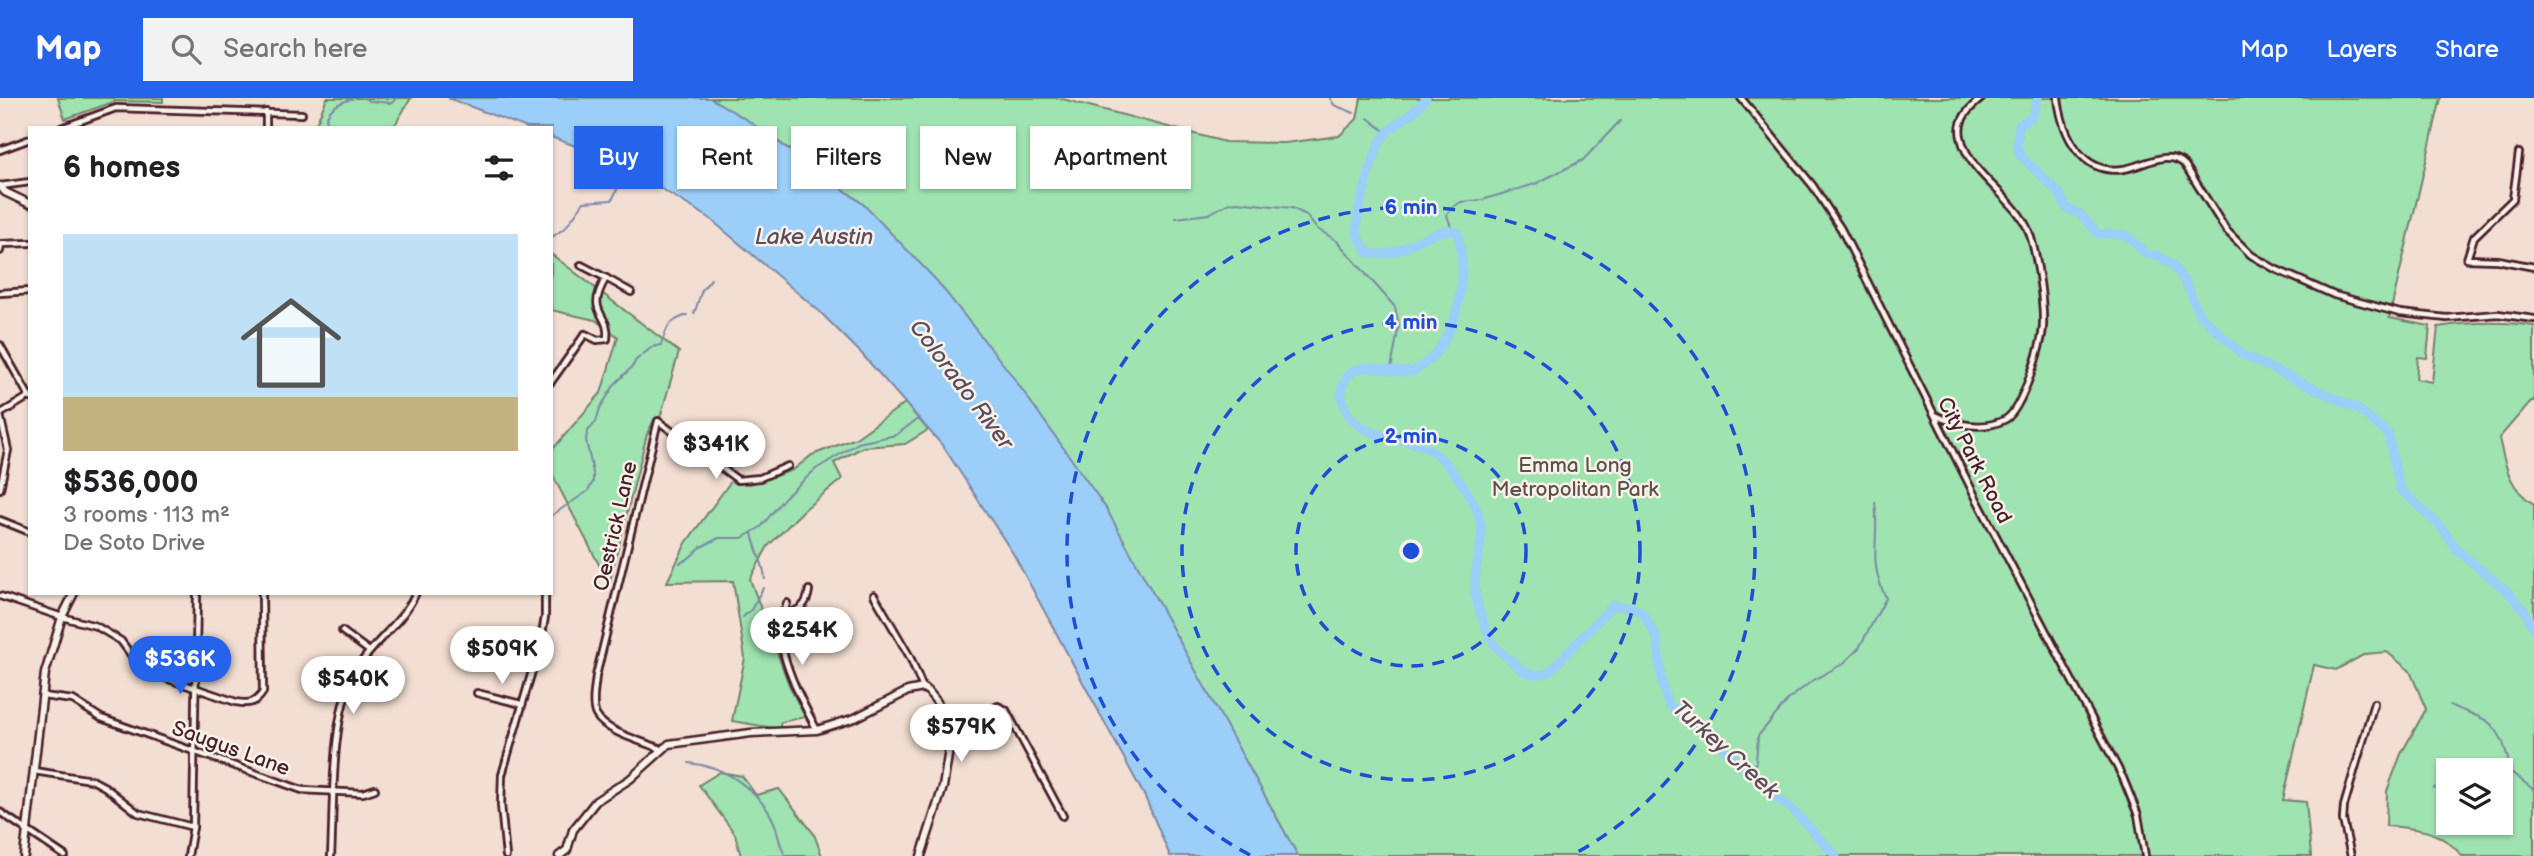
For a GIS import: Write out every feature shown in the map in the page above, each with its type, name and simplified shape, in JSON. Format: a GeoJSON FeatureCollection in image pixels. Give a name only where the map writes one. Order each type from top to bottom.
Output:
{"type":"FeatureCollection","features":[{"type":"Feature","properties":{"kind":"street","name":"City Park Road"},"geometry":{"type":"LineString","coordinates":[[1741,98],[1813,186],[1832,214],[1872,288],[1933,414],[1947,435],[2127,786],[2139,821],[2145,856]]}},
{"type":"Feature","properties":{"kind":"street"},"geometry":{"type":"LineString","coordinates":[[1933,414],[1955,426],[1999,421],[2012,414],[2033,369],[2043,329],[2043,311],[2034,253],[2026,227],[1967,153],[1961,138],[1964,117],[1982,98]]}},
{"type":"Feature","properties":{"kind":"street"},"geometry":{"type":"LineString","coordinates":[[2058,98],[2068,135],[2084,159],[2098,167],[2117,170],[2163,158],[2177,158],[2185,165],[2226,230],[2251,255],[2275,269],[2334,295],[2400,313],[2447,318],[2498,314],[2534,320]]}},
{"type":"Feature","properties":{"kind":"street"},"geometry":{"type":"LineString","coordinates":[[66,126],[116,108],[302,114]]}},
{"type":"Feature","properties":{"kind":"street"},"geometry":{"type":"LineString","coordinates":[[266,112],[266,126]]}},
{"type":"Feature","properties":{"kind":"street"},"geometry":{"type":"LineString","coordinates":[[0,150],[28,140]]}},
{"type":"Feature","properties":{"kind":"street"},"geometry":{"type":"LineString","coordinates":[[2519,153],[2512,199],[2474,237],[2467,259],[2498,260],[2534,267]]}},
{"type":"Feature","properties":{"kind":"street"},"geometry":{"type":"LineString","coordinates":[[0,186],[28,183]]}},
{"type":"Feature","properties":{"kind":"street"},"geometry":{"type":"LineString","coordinates":[[0,186],[5,192],[28,203]]}},
{"type":"Feature","properties":{"kind":"street"},"geometry":{"type":"LineString","coordinates":[[0,251],[1,244],[28,243]]}},
{"type":"Feature","properties":{"kind":"street"},"geometry":{"type":"LineString","coordinates":[[581,265],[631,292]]}},
{"type":"Feature","properties":{"kind":"street"},"geometry":{"type":"LineString","coordinates":[[553,379],[584,334],[597,340],[607,339],[608,330],[596,305],[597,293],[606,278]]}},
{"type":"Feature","properties":{"kind":"street"},"geometry":{"type":"LineString","coordinates":[[0,293],[28,290]]}},
{"type":"Feature","properties":{"kind":"street"},"geometry":{"type":"LineString","coordinates":[[0,345],[28,395]]}},
{"type":"Feature","properties":{"kind":"street"},"geometry":{"type":"LineString","coordinates":[[0,489],[8,450],[0,414],[28,398]]}},
{"type":"Feature","properties":{"kind":"street","name":"Oestrick Lane"},"geometry":{"type":"LineString","coordinates":[[661,749],[610,729],[596,715],[594,697],[596,676],[658,421],[738,480],[760,478],[788,466]]}},
{"type":"Feature","properties":{"kind":"street"},"geometry":{"type":"LineString","coordinates":[[0,520],[28,531]]}},
{"type":"Feature","properties":{"kind":"street"},"geometry":{"type":"LineString","coordinates":[[783,617],[798,610],[808,601],[809,590]]}},
{"type":"Feature","properties":{"kind":"street"},"geometry":{"type":"LineString","coordinates":[[24,856],[50,653],[62,617],[73,595]]}},
{"type":"Feature","properties":{"kind":"street"},"geometry":{"type":"LineString","coordinates":[[188,856],[193,827],[197,595]]}},
{"type":"Feature","properties":{"kind":"street"},"geometry":{"type":"LineString","coordinates":[[0,596],[96,626],[121,641],[142,670],[243,703],[254,702],[263,692],[262,595]]}},
{"type":"Feature","properties":{"kind":"street"},"geometry":{"type":"LineString","coordinates":[[331,856],[341,710],[354,673],[403,615],[415,595]]}},
{"type":"Feature","properties":{"kind":"street"},"geometry":{"type":"LineString","coordinates":[[506,856],[501,805],[502,775],[543,629],[545,595]]}},
{"type":"Feature","properties":{"kind":"street"},"geometry":{"type":"LineString","coordinates":[[874,595],[923,688],[937,702],[948,732],[950,751],[946,771],[921,856]]}},
{"type":"Feature","properties":{"kind":"street"},"geometry":{"type":"LineString","coordinates":[[787,603],[780,626],[783,648],[796,691],[817,730]]}},
{"type":"Feature","properties":{"kind":"street"},"geometry":{"type":"LineString","coordinates":[[342,631],[369,652]]}},
{"type":"Feature","properties":{"kind":"street"},"geometry":{"type":"LineString","coordinates":[[559,856],[567,850],[573,830],[602,795],[642,770],[661,749],[678,741],[751,733],[817,730],[855,718],[901,694],[923,688]]}},
{"type":"Feature","properties":{"kind":"street"},"geometry":{"type":"LineString","coordinates":[[477,693],[521,704]]}},
{"type":"Feature","properties":{"kind":"street","name":"Saugus Lane"},"geometry":{"type":"LineString","coordinates":[[43,696],[73,700],[101,718],[294,788],[334,793],[363,793],[375,789]]}},
{"type":"Feature","properties":{"kind":"street"},"geometry":{"type":"LineString","coordinates":[[2351,856],[2343,820],[2344,806],[2374,703]]}},
{"type":"Feature","properties":{"kind":"street"},"geometry":{"type":"LineString","coordinates":[[948,732],[998,706],[1006,710],[1063,816]]}},
{"type":"Feature","properties":{"kind":"street"},"geometry":{"type":"LineString","coordinates":[[34,771],[92,780],[138,813],[193,827]]}},
{"type":"Feature","properties":{"kind":"street"},"geometry":{"type":"LineString","coordinates":[[0,812],[65,856]]}},
{"type":"Feature","properties":{"kind":"green space"},"geometry":{"type":"Polygon","coordinates":[[[58,98],[163,98],[163,102],[116,101],[65,119],[58,98]]]}},
{"type":"Feature","properties":{"kind":"green space"},"geometry":{"type":"Polygon","coordinates":[[[327,98],[411,98],[394,126],[316,124],[327,98]]]}},
{"type":"Feature","properties":{"kind":"green space","name":"Emma Long Metropolitan Park"},"geometry":{"type":"Polygon","coordinates":[[[710,98],[1059,98],[1165,126],[1030,126],[1030,189],[1191,189],[1191,133],[1225,142],[1285,143],[1339,136],[1357,119],[1361,98],[2441,98],[2389,318],[2430,326],[2427,358],[2418,357],[2416,379],[2432,382],[2438,327],[2486,323],[2534,326],[2534,401],[2531,401],[2499,438],[2506,467],[2514,484],[2534,504],[2534,856],[2462,856],[2437,835],[2513,835],[2513,758],[2436,758],[2436,835],[2386,826],[2387,791],[2401,754],[2426,709],[2410,671],[2387,652],[2365,654],[2336,670],[2314,665],[2283,800],[2306,802],[2311,856],[1298,856],[1246,762],[864,205],[843,189],[906,189],[906,126],[791,126],[791,150],[777,141],[777,126],[754,126],[710,98]]]}},
{"type":"Feature","properties":{"kind":"green space"},"geometry":{"type":"Polygon","coordinates":[[[553,256],[679,352],[660,418],[654,420],[647,434],[609,584],[553,476],[553,449],[601,393],[618,337],[595,320],[553,310],[553,256]]]}},
{"type":"Feature","properties":{"kind":"green space"},"geometry":{"type":"Polygon","coordinates":[[[905,403],[928,430],[905,444],[863,447],[834,463],[842,479],[805,509],[768,546],[750,579],[789,685],[805,717],[781,722],[779,729],[732,721],[745,658],[733,581],[667,582],[686,543],[731,481],[750,484],[793,470],[812,455],[856,438],[905,403]]]}},
{"type":"Feature","properties":{"kind":"green space"},"geometry":{"type":"Polygon","coordinates":[[[720,772],[742,776],[756,795],[779,789],[814,834],[822,856],[741,856],[735,834],[699,785],[720,772]]]}},
{"type":"Feature","properties":{"kind":"water","name":"Lake Austin"},"geometry":{"type":"Polygon","coordinates":[[[448,98],[710,98],[756,126],[677,126],[677,189],[777,189],[777,141],[791,151],[791,189],[843,189],[864,205],[936,280],[1011,374],[1106,508],[1298,856],[1170,856],[1145,797],[1014,555],[943,446],[861,353],[819,311],[708,217],[661,189],[663,126],[574,126],[574,145],[553,138],[553,126],[522,126],[448,98]]]}},
{"type":"Feature","properties":{"kind":"waterway"},"geometry":{"type":"LineString","coordinates":[[331,126],[326,119],[330,111],[354,98]]}},
{"type":"Feature","properties":{"kind":"waterway"},"geometry":{"type":"LineString","coordinates":[[364,98],[392,103],[396,98]]}},
{"type":"Feature","properties":{"kind":"waterway"},"geometry":{"type":"LineString","coordinates":[[1330,98],[1334,105],[1354,113]]}},
{"type":"Feature","properties":{"kind":"waterway","name":"Turkey Creek"},"geometry":{"type":"LineString","coordinates":[[1426,98],[1382,139],[1361,200],[1357,233],[1367,252],[1379,254],[1403,249],[1436,233],[1457,232],[1462,269],[1457,309],[1442,345],[1430,360],[1415,370],[1407,372],[1364,368],[1347,377],[1342,394],[1350,417],[1369,431],[1430,450],[1450,468],[1468,493],[1480,519],[1481,529],[1475,581],[1476,598],[1489,636],[1502,653],[1524,671],[1543,674],[1549,672],[1613,605],[1631,607],[1642,612],[1657,638],[1662,684],[1668,704],[1728,752],[1771,795],[1791,808],[1836,856]]}},
{"type":"Feature","properties":{"kind":"waterway"},"geometry":{"type":"LineString","coordinates":[[2038,98],[2031,118],[2019,125],[2017,145],[2020,155],[2060,194],[2066,208],[2079,213],[2098,234],[2125,235],[2145,254],[2159,256],[2174,266],[2189,289],[2199,314],[2243,355],[2358,409],[2388,434],[2400,489],[2442,528],[2457,550],[2508,592],[2525,611],[2534,630]]}},
{"type":"Feature","properties":{"kind":"waterway"},"geometry":{"type":"LineString","coordinates":[[1368,118],[1387,133]]}},
{"type":"Feature","properties":{"kind":"waterway"},"geometry":{"type":"LineString","coordinates":[[1452,230],[1447,215],[1453,207],[1461,202],[1482,200],[1535,184],[1583,160],[1620,121]]}},
{"type":"Feature","properties":{"kind":"waterway"},"geometry":{"type":"LineString","coordinates":[[553,237],[566,227],[584,202],[612,200],[617,189]]}},
{"type":"Feature","properties":{"kind":"waterway"},"geometry":{"type":"LineString","coordinates":[[1176,218],[1209,214],[1227,204],[1237,202],[1292,208],[1306,215],[1316,228],[1337,241],[1395,307],[1399,325],[1391,369]]}},
{"type":"Feature","properties":{"kind":"waterway"},"geometry":{"type":"LineString","coordinates":[[694,314],[702,290],[711,279]]}},
{"type":"Feature","properties":{"kind":"waterway"},"geometry":{"type":"LineString","coordinates":[[553,515],[588,491],[593,482],[587,432],[596,422],[600,408],[615,384],[636,360],[652,347],[661,345],[667,329],[675,320],[687,315]]}},
{"type":"Feature","properties":{"kind":"waterway"},"geometry":{"type":"LineString","coordinates":[[680,563],[701,547],[719,538],[742,538],[761,527],[784,498],[816,469],[858,443],[896,435],[919,418]]}},
{"type":"Feature","properties":{"kind":"waterway"},"geometry":{"type":"LineString","coordinates":[[1752,775],[1758,736],[1789,699],[1812,681],[1844,663],[1859,648],[1886,598],[1875,561],[1875,502]]}},
{"type":"Feature","properties":{"kind":"waterway"},"geometry":{"type":"LineString","coordinates":[[752,533],[765,579]]}},
{"type":"Feature","properties":{"kind":"waterway"},"geometry":{"type":"LineString","coordinates":[[743,617],[751,610],[763,588]]}},
{"type":"Feature","properties":{"kind":"waterway"},"geometry":{"type":"LineString","coordinates":[[2450,705],[2484,719],[2493,726],[2504,744],[2508,758]]}},
{"type":"Feature","properties":{"kind":"waterway"},"geometry":{"type":"LineString","coordinates":[[689,763],[717,769],[751,791],[769,813],[786,856]]}},
{"type":"Feature","properties":{"kind":"waterway"},"geometry":{"type":"LineString","coordinates":[[2513,774],[2534,790]]}},
{"type":"Feature","properties":{"kind":"water label","name":"Colorado River"},"geometry":{"type":"Point","coordinates":[962,384]}}]}
